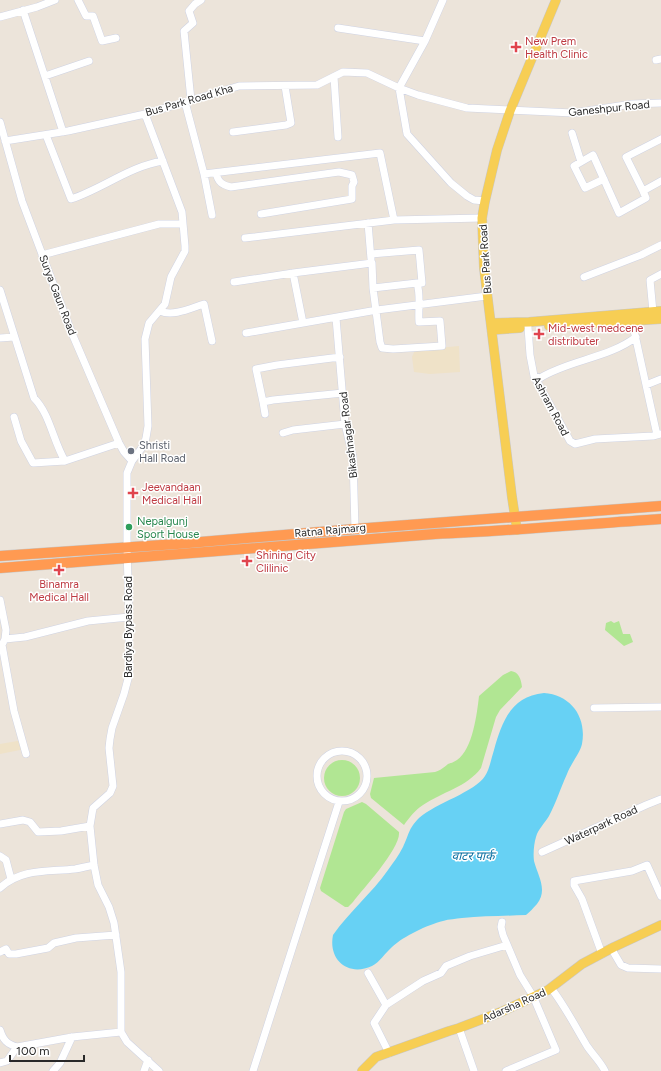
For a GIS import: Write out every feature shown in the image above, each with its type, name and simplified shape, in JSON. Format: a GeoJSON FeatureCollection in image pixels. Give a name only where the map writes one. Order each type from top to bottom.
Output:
{"type":"FeatureCollection","features":[{"type":"Feature","properties":{"kind":"highway","name":"Ratna Rajmarg"},"geometry":{"type":"LineString","coordinates":[[0,568],[127,559],[320,538],[355,529],[661,506]]}},
{"type":"Feature","properties":{"kind":"highway","name":"Ratna Rajmarg"},"geometry":{"type":"LineString","coordinates":[[0,556],[57,551],[517,530],[661,518]]}},
{"type":"Feature","properties":{"kind":"main road","name":"Bus Park Road"},"geometry":{"type":"LineString","coordinates":[[517,530],[514,518],[484,268],[482,218],[498,150],[510,111],[556,0]]}},
{"type":"Feature","properties":{"kind":"main road"},"geometry":{"type":"LineString","coordinates":[[492,327],[529,322],[657,311]]}},
{"type":"Feature","properties":{"kind":"main road"},"geometry":{"type":"LineString","coordinates":[[492,327],[528,328],[661,319]]}},
{"type":"Feature","properties":{"kind":"main road","name":"Adarsha Road"},"geometry":{"type":"LineString","coordinates":[[362,1071],[376,1057],[501,1012],[551,988],[582,964],[611,948],[661,925]]}},
{"type":"Feature","properties":{"kind":"street"},"geometry":{"type":"LineString","coordinates":[[0,17],[23,10],[36,4],[55,0]]}},
{"type":"Feature","properties":{"kind":"street"},"geometry":{"type":"LineString","coordinates":[[78,0],[86,16],[92,16],[102,41],[116,38]]}},
{"type":"Feature","properties":{"kind":"street"},"geometry":{"type":"LineString","coordinates":[[201,0],[189,11],[193,23],[184,31],[188,101],[212,215]]}},
{"type":"Feature","properties":{"kind":"street"},"geometry":{"type":"LineString","coordinates":[[443,0],[425,41],[399,88],[407,134],[451,183],[466,196],[474,200],[485,201]]}},
{"type":"Feature","properties":{"kind":"street"},"geometry":{"type":"LineString","coordinates":[[23,10],[63,132]]}},
{"type":"Feature","properties":{"kind":"street"},"geometry":{"type":"LineString","coordinates":[[338,28],[425,41]]}},
{"type":"Feature","properties":{"kind":"street"},"geometry":{"type":"LineString","coordinates":[[45,76],[88,61]]}},
{"type":"Feature","properties":{"kind":"street","name":"Bus Park Road Kha"},"geometry":{"type":"LineString","coordinates":[[5,141],[63,132],[145,114],[239,86],[317,85],[343,72],[368,73],[399,88],[418,95],[467,108],[510,111]]}},
{"type":"Feature","properties":{"kind":"street"},"geometry":{"type":"LineString","coordinates":[[334,77],[338,137]]}},
{"type":"Feature","properties":{"kind":"street"},"geometry":{"type":"LineString","coordinates":[[233,132],[286,125],[291,123],[285,86]]}},
{"type":"Feature","properties":{"kind":"street","name":"Ganeshpur Road"},"geometry":{"type":"LineString","coordinates":[[510,111],[573,113],[632,104],[661,103]]}},
{"type":"Feature","properties":{"kind":"street","name":"Bardiya Bypass Road"},"geometry":{"type":"LineString","coordinates":[[121,1032],[121,972],[116,935],[109,907],[98,885],[94,865],[90,826],[93,808],[110,793],[113,786],[109,748],[112,728],[128,683],[129,617],[127,473],[132,461],[140,452],[146,438],[148,426],[145,340],[146,330],[152,318],[165,304],[171,277],[185,251],[182,212],[145,114]]}},
{"type":"Feature","properties":{"kind":"street","name":"Surya Gaun Road"},"geometry":{"type":"LineString","coordinates":[[0,122],[22,201],[71,331],[119,442],[124,452],[132,461]]}},
{"type":"Feature","properties":{"kind":"street"},"geometry":{"type":"LineString","coordinates":[[572,133],[581,162]]}},
{"type":"Feature","properties":{"kind":"street"},"geometry":{"type":"LineString","coordinates":[[46,135],[71,199],[133,170],[152,163],[164,161]]}},
{"type":"Feature","properties":{"kind":"street"},"geometry":{"type":"LineString","coordinates":[[604,179],[585,188],[574,166],[593,155],[604,179],[618,213],[646,198],[626,157],[661,139]]}},
{"type":"Feature","properties":{"kind":"street"},"geometry":{"type":"LineString","coordinates":[[204,174],[380,153],[394,220]]}},
{"type":"Feature","properties":{"kind":"street"},"geometry":{"type":"LineString","coordinates":[[216,173],[218,179],[223,185],[231,187],[339,172],[352,175],[354,182],[352,186],[352,199],[261,214]]}},
{"type":"Feature","properties":{"kind":"street"},"geometry":{"type":"LineString","coordinates":[[643,191],[661,181]]}},
{"type":"Feature","properties":{"kind":"street"},"geometry":{"type":"LineString","coordinates":[[245,238],[394,220],[482,218]]}},
{"type":"Feature","properties":{"kind":"street"},"geometry":{"type":"LineString","coordinates":[[368,223],[373,288],[382,348],[393,349],[442,346],[440,321],[419,322],[418,305],[420,293],[417,283]]}},
{"type":"Feature","properties":{"kind":"street"},"geometry":{"type":"LineString","coordinates":[[42,255],[159,224],[183,224]]}},
{"type":"Feature","properties":{"kind":"street"},"geometry":{"type":"LineString","coordinates":[[584,276],[641,255],[661,245]]}},
{"type":"Feature","properties":{"kind":"street"},"geometry":{"type":"LineString","coordinates":[[371,254],[419,250],[422,283],[373,288]]}},
{"type":"Feature","properties":{"kind":"street"},"geometry":{"type":"LineString","coordinates":[[234,282],[372,263]]}},
{"type":"Feature","properties":{"kind":"street"},"geometry":{"type":"LineString","coordinates":[[293,273],[303,323]]}},
{"type":"Feature","properties":{"kind":"street"},"geometry":{"type":"LineString","coordinates":[[657,311],[650,280],[661,274]]}},
{"type":"Feature","properties":{"kind":"street"},"geometry":{"type":"LineString","coordinates":[[0,290],[34,398],[40,404],[58,449],[65,461]]}},
{"type":"Feature","properties":{"kind":"street"},"geometry":{"type":"LineString","coordinates":[[246,333],[377,310],[488,296]]}},
{"type":"Feature","properties":{"kind":"street"},"geometry":{"type":"LineString","coordinates":[[160,311],[174,313],[204,304],[212,341]]}},
{"type":"Feature","properties":{"kind":"street","name":"Bikashnagar Road"},"geometry":{"type":"LineString","coordinates":[[336,318],[345,424],[353,457],[355,529]]}},
{"type":"Feature","properties":{"kind":"street"},"geometry":{"type":"LineString","coordinates":[[632,321],[659,435]]}},
{"type":"Feature","properties":{"kind":"street","name":"Ashram Road"},"geometry":{"type":"LineString","coordinates":[[528,328],[530,355],[534,376],[570,441],[575,444],[595,439],[659,435]]}},
{"type":"Feature","properties":{"kind":"street"},"geometry":{"type":"LineString","coordinates":[[0,338],[5,336],[14,337]]}},
{"type":"Feature","properties":{"kind":"street"},"geometry":{"type":"LineString","coordinates":[[534,376],[540,378],[548,373],[552,373],[562,366],[613,350],[636,336]]}},
{"type":"Feature","properties":{"kind":"street"},"geometry":{"type":"LineString","coordinates":[[265,414],[256,369],[340,357]]}},
{"type":"Feature","properties":{"kind":"street"},"geometry":{"type":"LineString","coordinates":[[646,385],[661,379]]}},
{"type":"Feature","properties":{"kind":"street"},"geometry":{"type":"LineString","coordinates":[[263,402],[343,392]]}},
{"type":"Feature","properties":{"kind":"street"},"geometry":{"type":"LineString","coordinates":[[14,416],[21,441],[33,463],[65,461],[119,442]]}},
{"type":"Feature","properties":{"kind":"street"},"geometry":{"type":"LineString","coordinates":[[283,433],[293,430],[345,424]]}},
{"type":"Feature","properties":{"kind":"street"},"geometry":{"type":"LineString","coordinates":[[0,600],[6,630],[5,639],[2,645],[14,710],[26,754]]}},
{"type":"Feature","properties":{"kind":"street"},"geometry":{"type":"LineString","coordinates":[[5,639],[25,637],[88,621],[129,617]]}},
{"type":"Feature","properties":{"kind":"street"},"geometry":{"type":"LineString","coordinates":[[594,708],[661,707]]}},
{"type":"Feature","properties":{"kind":"street"},"geometry":{"type":"LineString","coordinates":[[341,751],[353,754],[363,762],[367,769],[368,778],[361,794],[347,802],[339,802],[332,800],[320,789],[317,781],[317,773],[320,764],[325,758],[332,753],[341,751]]}},
{"type":"Feature","properties":{"kind":"street","name":"Waterpark Road"},"geometry":{"type":"LineString","coordinates":[[542,852],[661,799]]}},
{"type":"Feature","properties":{"kind":"street"},"geometry":{"type":"LineString","coordinates":[[253,1071],[339,802]]}},
{"type":"Feature","properties":{"kind":"street"},"geometry":{"type":"LineString","coordinates":[[0,824],[23,820],[30,822],[38,832],[61,831],[90,826]]}},
{"type":"Feature","properties":{"kind":"street"},"geometry":{"type":"LineString","coordinates":[[0,856],[6,860],[11,879]]}},
{"type":"Feature","properties":{"kind":"street"},"geometry":{"type":"LineString","coordinates":[[0,888],[11,879],[31,872],[75,869],[94,865]]}},
{"type":"Feature","properties":{"kind":"street"},"geometry":{"type":"LineString","coordinates":[[602,954],[582,899],[574,885],[574,881],[632,871],[647,865],[661,896]]}},
{"type":"Feature","properties":{"kind":"street"},"geometry":{"type":"LineString","coordinates":[[502,922],[502,931],[520,975],[533,996],[556,1050],[506,1071]]}},
{"type":"Feature","properties":{"kind":"street"},"geometry":{"type":"LineString","coordinates":[[0,952],[6,949],[9,954],[16,954],[48,948],[54,943],[76,938],[116,935]]}},
{"type":"Feature","properties":{"kind":"street"},"geometry":{"type":"LineString","coordinates":[[389,1053],[374,1023],[386,1005],[423,981],[441,973],[446,966],[470,956],[508,945]]}},
{"type":"Feature","properties":{"kind":"street"},"geometry":{"type":"LineString","coordinates":[[611,948],[620,965],[628,968],[661,969]]}},
{"type":"Feature","properties":{"kind":"street"},"geometry":{"type":"LineString","coordinates":[[368,973],[386,1005]]}},
{"type":"Feature","properties":{"kind":"street"},"geometry":{"type":"LineString","coordinates":[[551,988],[563,1004],[588,1048],[600,1060],[605,1071]]}},
{"type":"Feature","properties":{"kind":"street"},"geometry":{"type":"LineString","coordinates":[[0,1022],[0,1030],[4,1040],[17,1047],[72,1037],[121,1032],[127,1042],[159,1071]]}},
{"type":"Feature","properties":{"kind":"street"},"geometry":{"type":"LineString","coordinates":[[459,1028],[474,1071]]}},
{"type":"Feature","properties":{"kind":"street"},"geometry":{"type":"LineString","coordinates":[[53,1071],[60,1063],[72,1037]]}},
{"type":"Feature","properties":{"kind":"street"},"geometry":{"type":"LineString","coordinates":[[0,1063],[7,1061],[17,1047]]}},
{"type":"Feature","properties":{"kind":"street"},"geometry":{"type":"LineString","coordinates":[[144,1071],[148,1060]]}},
{"type":"Feature","properties":{"kind":"shaded area"},"geometry":{"type":"Polygon","coordinates":[[[459,346],[460,372],[430,374],[414,372],[412,357],[415,350],[459,346]]]}},
{"type":"Feature","properties":{"kind":"shaded area"},"geometry":{"type":"Polygon","coordinates":[[[23,740],[25,749],[0,754],[0,744],[23,740]]]}},
{"type":"Feature","properties":{"kind":"green space"},"geometry":{"type":"Polygon","coordinates":[[[611,621],[614,623],[619,621],[623,634],[630,634],[633,642],[624,646],[605,630],[606,623],[611,621]]]}},
{"type":"Feature","properties":{"kind":"green space"},"geometry":{"type":"Polygon","coordinates":[[[511,671],[519,676],[522,687],[500,710],[496,717],[481,768],[475,775],[462,785],[430,800],[420,807],[412,814],[404,825],[371,798],[370,794],[374,778],[435,772],[457,760],[467,748],[473,730],[479,696],[503,675],[511,671]]]}},
{"type":"Feature","properties":{"kind":"green space"},"geometry":{"type":"Polygon","coordinates":[[[346,760],[355,765],[359,771],[359,785],[355,791],[346,796],[338,796],[329,791],[325,785],[324,774],[329,765],[335,761],[346,760]]]}},
{"type":"Feature","properties":{"kind":"green space"},"geometry":{"type":"Polygon","coordinates":[[[362,802],[399,832],[398,839],[388,858],[353,902],[348,907],[345,907],[321,891],[320,888],[344,812],[346,809],[362,802]]]}},
{"type":"Feature","properties":{"kind":"water","name":"वाटर पार्क"},"geometry":{"type":"Polygon","coordinates":[[[544,693],[562,698],[575,709],[582,725],[583,734],[582,744],[568,770],[552,811],[538,831],[535,839],[534,861],[542,888],[542,893],[537,904],[526,915],[462,918],[437,923],[416,931],[403,939],[372,966],[363,969],[355,969],[348,968],[342,964],[337,959],[334,952],[332,944],[333,935],[346,918],[375,887],[396,859],[413,825],[419,818],[435,807],[480,782],[488,770],[497,740],[510,712],[523,699],[544,693]]]}},
{"type":"Feature","properties":{"kind":"place","name":"New Prem Health Clinic"},"geometry":{"type":"Point","coordinates":[516,47]}},
{"type":"Feature","properties":{"kind":"place","name":"Mid-west medcene distributer"},"geometry":{"type":"Point","coordinates":[539,334]}},
{"type":"Feature","properties":{"kind":"place","name":"Shristi Hall Road"},"geometry":{"type":"Point","coordinates":[131,451]}},
{"type":"Feature","properties":{"kind":"place","name":"Jeevandaan Medical Hall"},"geometry":{"type":"Point","coordinates":[133,493]}},
{"type":"Feature","properties":{"kind":"place","name":"Nepalgunj Sport House"},"geometry":{"type":"Point","coordinates":[129,527]}},
{"type":"Feature","properties":{"kind":"place","name":"Shining City Clilinic"},"geometry":{"type":"Point","coordinates":[247,561]}},
{"type":"Feature","properties":{"kind":"place","name":"Binamra Medical Hall"},"geometry":{"type":"Point","coordinates":[59,570]}}]}
